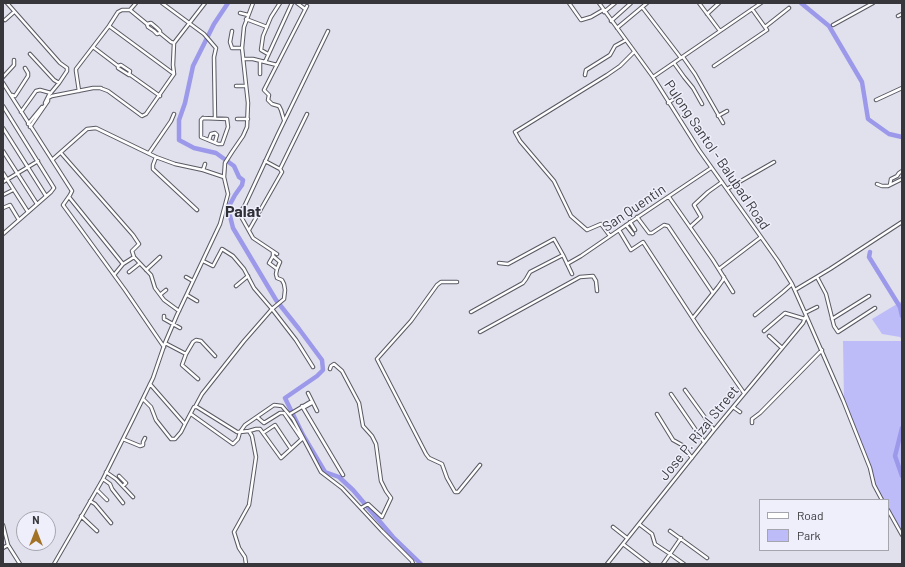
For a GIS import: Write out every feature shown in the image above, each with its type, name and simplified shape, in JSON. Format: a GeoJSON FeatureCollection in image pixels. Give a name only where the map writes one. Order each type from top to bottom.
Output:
{"type":"FeatureCollection","features":[{"type":"Feature","properties":{"kind":"street"},"geometry":{"type":"LineString","coordinates":[[7,3],[60,63],[67,68],[59,83],[29,126]]}},
{"type":"Feature","properties":{"kind":"street"},"geometry":{"type":"LineString","coordinates":[[130,10],[136,3]]}},
{"type":"Feature","properties":{"kind":"street"},"geometry":{"type":"LineString","coordinates":[[162,3],[207,36],[216,48],[214,57],[215,118]]}},
{"type":"Feature","properties":{"kind":"street"},"geometry":{"type":"LineString","coordinates":[[29,126],[48,101],[55,96],[95,88],[104,89],[142,116],[146,114],[174,74],[174,43],[205,3]]}},
{"type":"Feature","properties":{"kind":"street"},"geometry":{"type":"LineString","coordinates":[[54,564],[97,490],[123,440],[150,384],[173,324],[228,209],[228,194],[224,177],[226,162],[245,133],[248,119],[242,48],[244,27],[253,3]]}},
{"type":"Feature","properties":{"kind":"street"},"geometry":{"type":"LineString","coordinates":[[268,54],[261,50],[263,36],[280,3]]}},
{"type":"Feature","properties":{"kind":"street"},"geometry":{"type":"LineString","coordinates":[[265,62],[292,3]]}},
{"type":"Feature","properties":{"kind":"street"},"geometry":{"type":"LineString","coordinates":[[284,121],[279,106],[272,104],[268,100],[269,95],[264,92],[306,7],[297,3]]}},
{"type":"Feature","properties":{"kind":"street"},"geometry":{"type":"LineString","coordinates":[[569,3],[581,20],[591,18],[615,3]]}},
{"type":"Feature","properties":{"kind":"street"},"geometry":{"type":"LineString","coordinates":[[598,3],[653,78]]}},
{"type":"Feature","properties":{"kind":"street"},"geometry":{"type":"LineString","coordinates":[[611,21],[631,3]]}},
{"type":"Feature","properties":{"kind":"street"},"geometry":{"type":"LineString","coordinates":[[617,28],[647,3]]}},
{"type":"Feature","properties":{"kind":"street"},"geometry":{"type":"LineString","coordinates":[[700,3],[720,31]]}},
{"type":"Feature","properties":{"kind":"street"},"geometry":{"type":"LineString","coordinates":[[707,14],[719,3]]}},
{"type":"Feature","properties":{"kind":"street","name":"Pulong Santol - Balubad Road"},"geometry":{"type":"LineString","coordinates":[[760,3],[653,78],[668,103],[712,168],[762,237],[792,284],[822,350],[870,468],[874,486],[881,499]]}},
{"type":"Feature","properties":{"kind":"street"},"geometry":{"type":"LineString","coordinates":[[833,25],[873,3]]}},
{"type":"Feature","properties":{"kind":"street"},"geometry":{"type":"LineString","coordinates":[[642,7],[695,74],[723,123]]}},
{"type":"Feature","properties":{"kind":"street"},"geometry":{"type":"LineString","coordinates":[[764,27],[789,8]]}},
{"type":"Feature","properties":{"kind":"street"},"geometry":{"type":"LineString","coordinates":[[714,66],[767,30],[752,9]]}},
{"type":"Feature","properties":{"kind":"street"},"geometry":{"type":"LineString","coordinates":[[79,91],[76,71],[118,12],[122,10],[130,10],[154,32],[157,34],[160,33],[174,43]]}},
{"type":"Feature","properties":{"kind":"street"},"geometry":{"type":"LineString","coordinates":[[6,20],[14,12]]}},
{"type":"Feature","properties":{"kind":"street"},"geometry":{"type":"LineString","coordinates":[[240,13],[248,15]]}},
{"type":"Feature","properties":{"kind":"street"},"geometry":{"type":"LineString","coordinates":[[898,16],[902,14]]}},
{"type":"Feature","properties":{"kind":"street"},"geometry":{"type":"LineString","coordinates":[[246,19],[267,27]]}},
{"type":"Feature","properties":{"kind":"street"},"geometry":{"type":"LineString","coordinates":[[109,26],[174,74]]}},
{"type":"Feature","properties":{"kind":"street"},"geometry":{"type":"LineString","coordinates":[[232,31],[230,42],[232,48],[242,48]]}},
{"type":"Feature","properties":{"kind":"street"},"geometry":{"type":"LineString","coordinates":[[239,213],[244,207],[328,31]]}},
{"type":"Feature","properties":{"kind":"street"},"geometry":{"type":"LineString","coordinates":[[585,75],[586,70],[610,55],[615,46],[626,40]]}},
{"type":"Feature","properties":{"kind":"street"},"geometry":{"type":"LineString","coordinates":[[93,47],[118,66],[118,68],[127,75],[129,74],[160,96]]}},
{"type":"Feature","properties":{"kind":"street"},"geometry":{"type":"LineString","coordinates":[[610,236],[601,224],[587,230],[571,216],[554,182],[520,142],[515,132],[607,75],[620,66],[634,52]]}},
{"type":"Feature","properties":{"kind":"street"},"geometry":{"type":"LineString","coordinates":[[30,54],[54,80],[59,83]]}},
{"type":"Feature","properties":{"kind":"street"},"geometry":{"type":"LineString","coordinates":[[243,59],[253,59],[277,65]]}},
{"type":"Feature","properties":{"kind":"street"},"geometry":{"type":"LineString","coordinates":[[3,77],[14,65],[14,60]]}},
{"type":"Feature","properties":{"kind":"street"},"geometry":{"type":"LineString","coordinates":[[260,61],[260,74]]}},
{"type":"Feature","properties":{"kind":"street"},"geometry":{"type":"LineString","coordinates":[[674,62],[693,88],[702,104]]}},
{"type":"Feature","properties":{"kind":"street"},"geometry":{"type":"LineString","coordinates":[[11,95],[15,96],[28,76],[25,68]]}},
{"type":"Feature","properties":{"kind":"street"},"geometry":{"type":"LineString","coordinates":[[3,83],[29,126],[72,191],[63,204],[164,347]]}},
{"type":"Feature","properties":{"kind":"street"},"geometry":{"type":"LineString","coordinates":[[236,86],[246,86]]}},
{"type":"Feature","properties":{"kind":"street"},"geometry":{"type":"LineString","coordinates":[[876,100],[902,88]]}},
{"type":"Feature","properties":{"kind":"street"},"geometry":{"type":"LineString","coordinates":[[21,112],[36,91],[40,90],[51,93]]}},
{"type":"Feature","properties":{"kind":"street"},"geometry":{"type":"LineString","coordinates":[[668,103],[678,96]]}},
{"type":"Feature","properties":{"kind":"street"},"geometry":{"type":"LineString","coordinates":[[3,106],[54,188],[3,234]]}},
{"type":"Feature","properties":{"kind":"street"},"geometry":{"type":"LineString","coordinates":[[718,116],[727,111]]}},
{"type":"Feature","properties":{"kind":"street"},"geometry":{"type":"LineString","coordinates":[[149,153],[171,121],[174,114]]}},
{"type":"Feature","properties":{"kind":"street"},"geometry":{"type":"LineString","coordinates":[[249,230],[282,172],[280,169],[307,114]]}},
{"type":"Feature","properties":{"kind":"street"},"geometry":{"type":"LineString","coordinates":[[203,118],[215,118],[227,119],[227,134],[222,144],[201,137],[201,120],[203,118]]}},
{"type":"Feature","properties":{"kind":"street"},"geometry":{"type":"LineString","coordinates":[[237,119],[248,119]]}},
{"type":"Feature","properties":{"kind":"street"},"geometry":{"type":"LineString","coordinates":[[52,160],[83,132],[92,127],[156,157],[175,164],[203,170],[224,177]]}},
{"type":"Feature","properties":{"kind":"street"},"geometry":{"type":"LineString","coordinates":[[3,128],[46,196]]}},
{"type":"Feature","properties":{"kind":"street"},"geometry":{"type":"LineString","coordinates":[[209,140],[211,134],[215,133],[217,135],[215,142]]}},
{"type":"Feature","properties":{"kind":"street"},"geometry":{"type":"LineString","coordinates":[[3,151],[37,204]]}},
{"type":"Feature","properties":{"kind":"street"},"geometry":{"type":"LineString","coordinates":[[61,152],[139,243],[139,246],[132,251],[134,257],[152,278],[155,288],[164,300],[179,311]]}},
{"type":"Feature","properties":{"kind":"street"},"geometry":{"type":"LineString","coordinates":[[156,157],[153,169],[197,210]]}},
{"type":"Feature","properties":{"kind":"street"},"geometry":{"type":"LineString","coordinates":[[3,182],[38,161]]}},
{"type":"Feature","properties":{"kind":"street"},"geometry":{"type":"LineString","coordinates":[[265,161],[280,169]]}},
{"type":"Feature","properties":{"kind":"street"},"geometry":{"type":"LineString","coordinates":[[727,189],[774,162]]}},
{"type":"Feature","properties":{"kind":"street"},"geometry":{"type":"LineString","coordinates":[[203,170],[205,164]]}},
{"type":"Feature","properties":{"kind":"street","name":"San Quentin"},"geometry":{"type":"LineString","coordinates":[[567,264],[712,168]]}},
{"type":"Feature","properties":{"kind":"street"},"geometry":{"type":"LineString","coordinates":[[890,184],[891,179],[902,171]]}},
{"type":"Feature","properties":{"kind":"street"},"geometry":{"type":"LineString","coordinates":[[3,173],[28,212]]}},
{"type":"Feature","properties":{"kind":"street"},"geometry":{"type":"LineString","coordinates":[[877,184],[882,186],[902,180]]}},
{"type":"Feature","properties":{"kind":"street"},"geometry":{"type":"LineString","coordinates":[[690,227],[701,216],[694,205],[722,182]]}},
{"type":"Feature","properties":{"kind":"street"},"geometry":{"type":"LineString","coordinates":[[3,195],[13,190]]}},
{"type":"Feature","properties":{"kind":"street"},"geometry":{"type":"LineString","coordinates":[[69,197],[123,264]]}},
{"type":"Feature","properties":{"kind":"street"},"geometry":{"type":"LineString","coordinates":[[668,197],[734,292]]}},
{"type":"Feature","properties":{"kind":"street"},"geometry":{"type":"LineString","coordinates":[[3,208],[10,205],[19,220]]}},
{"type":"Feature","properties":{"kind":"street"},"geometry":{"type":"LineString","coordinates":[[228,209],[239,213],[255,239],[277,254]]}},
{"type":"Feature","properties":{"kind":"street"},"geometry":{"type":"LineString","coordinates":[[637,217],[649,233],[652,233],[664,224],[668,226],[713,293]]}},
{"type":"Feature","properties":{"kind":"street"},"geometry":{"type":"LineString","coordinates":[[630,222],[635,230]]}},
{"type":"Feature","properties":{"kind":"street"},"geometry":{"type":"LineString","coordinates":[[795,290],[902,222]]}},
{"type":"Feature","properties":{"kind":"street"},"geometry":{"type":"LineString","coordinates":[[626,225],[633,234]]}},
{"type":"Feature","properties":{"kind":"street"},"geometry":{"type":"LineString","coordinates":[[619,230],[631,250],[643,242],[744,393]]}},
{"type":"Feature","properties":{"kind":"street"},"geometry":{"type":"LineString","coordinates":[[719,269],[762,237]]}},
{"type":"Feature","properties":{"kind":"street"},"geometry":{"type":"LineString","coordinates":[[499,263],[508,264],[552,239],[555,239],[572,274]]}},
{"type":"Feature","properties":{"kind":"street"},"geometry":{"type":"LineString","coordinates":[[203,261],[213,266],[224,249],[239,262],[258,294],[272,309],[296,340],[313,367]]}},
{"type":"Feature","properties":{"kind":"street"},"geometry":{"type":"LineString","coordinates":[[273,252],[273,256],[269,264],[277,269]]}},
{"type":"Feature","properties":{"kind":"street"},"geometry":{"type":"LineString","coordinates":[[471,312],[522,283],[530,272],[563,255]]}},
{"type":"Feature","properties":{"kind":"street"},"geometry":{"type":"LineString","coordinates":[[143,399],[151,407],[156,420],[171,439],[175,439],[181,432],[202,394],[244,341],[272,309],[284,299],[286,290],[282,280],[277,278],[276,274],[280,262],[273,256]]}},
{"type":"Feature","properties":{"kind":"street"},"geometry":{"type":"LineString","coordinates":[[114,275],[123,264],[134,257]]}},
{"type":"Feature","properties":{"kind":"street"},"geometry":{"type":"LineString","coordinates":[[146,270],[160,257]]}},
{"type":"Feature","properties":{"kind":"street"},"geometry":{"type":"LineString","coordinates":[[129,272],[139,264]]}},
{"type":"Feature","properties":{"kind":"street"},"geometry":{"type":"LineString","coordinates":[[236,286],[248,276]]}},
{"type":"Feature","properties":{"kind":"street"},"geometry":{"type":"LineString","coordinates":[[480,332],[580,277],[593,276],[596,281],[597,291]]}},
{"type":"Feature","properties":{"kind":"street"},"geometry":{"type":"LineString","coordinates":[[186,277],[193,281]]}},
{"type":"Feature","properties":{"kind":"street"},"geometry":{"type":"LineString","coordinates":[[693,318],[724,277]]}},
{"type":"Feature","properties":{"kind":"street"},"geometry":{"type":"LineString","coordinates":[[817,277],[826,294],[836,331],[840,331],[875,308]]}},
{"type":"Feature","properties":{"kind":"street"},"geometry":{"type":"LineString","coordinates":[[457,282],[441,282],[437,285],[414,318],[377,359],[426,454],[429,458],[442,464],[447,478],[455,492],[458,492],[480,465]]}},
{"type":"Feature","properties":{"kind":"street"},"geometry":{"type":"LineString","coordinates":[[755,315],[792,284]]}},
{"type":"Feature","properties":{"kind":"street"},"geometry":{"type":"LineString","coordinates":[[161,294],[166,290]]}},
{"type":"Feature","properties":{"kind":"street"},"geometry":{"type":"LineString","coordinates":[[187,295],[197,301]]}},
{"type":"Feature","properties":{"kind":"street"},"geometry":{"type":"LineString","coordinates":[[832,319],[869,296]]}},
{"type":"Feature","properties":{"kind":"street"},"geometry":{"type":"LineString","coordinates":[[806,314],[817,307]]}},
{"type":"Feature","properties":{"kind":"street"},"geometry":{"type":"LineString","coordinates":[[764,331],[785,313],[805,319]]}},
{"type":"Feature","properties":{"kind":"street","name":"Jose P. Rizal Street"},"geometry":{"type":"LineString","coordinates":[[607,564],[704,442],[782,348],[805,319],[806,314]]}},
{"type":"Feature","properties":{"kind":"street"},"geometry":{"type":"LineString","coordinates":[[164,316],[164,319],[180,328]]}},
{"type":"Feature","properties":{"kind":"street"},"geometry":{"type":"LineString","coordinates":[[769,336],[782,348]]}},
{"type":"Feature","properties":{"kind":"street"},"geometry":{"type":"LineString","coordinates":[[198,379],[182,365],[193,342],[196,340],[201,341],[215,356]]}},
{"type":"Feature","properties":{"kind":"street"},"geometry":{"type":"LineString","coordinates":[[165,343],[186,354]]}},
{"type":"Feature","properties":{"kind":"street"},"geometry":{"type":"LineString","coordinates":[[752,423],[752,419],[760,413],[822,350]]}},
{"type":"Feature","properties":{"kind":"street"},"geometry":{"type":"LineString","coordinates":[[330,369],[334,364],[342,371],[359,403],[363,426],[372,436],[376,444],[381,481],[391,498],[382,517],[368,504],[362,507]]}},
{"type":"Feature","properties":{"kind":"street"},"geometry":{"type":"LineString","coordinates":[[150,384],[185,424]]}},
{"type":"Feature","properties":{"kind":"street"},"geometry":{"type":"LineString","coordinates":[[685,390],[714,430]]}},
{"type":"Feature","properties":{"kind":"street"},"geometry":{"type":"LineString","coordinates":[[308,393],[317,411]]}},
{"type":"Feature","properties":{"kind":"street"},"geometry":{"type":"LineString","coordinates":[[671,394],[704,442]]}},
{"type":"Feature","properties":{"kind":"street"},"geometry":{"type":"LineString","coordinates":[[290,413],[312,402]]}},
{"type":"Feature","properties":{"kind":"street"},"geometry":{"type":"LineString","coordinates":[[191,414],[233,444],[238,439],[240,432],[245,425],[274,405],[282,406],[290,413],[322,474],[336,482],[362,507],[412,561],[413,564]]}},
{"type":"Feature","properties":{"kind":"street"},"geometry":{"type":"LineString","coordinates":[[194,407],[198,407],[237,432],[259,428],[281,458],[302,438]]}},
{"type":"Feature","properties":{"kind":"street"},"geometry":{"type":"LineString","coordinates":[[303,407],[343,475]]}},
{"type":"Feature","properties":{"kind":"street"},"geometry":{"type":"LineString","coordinates":[[733,407],[740,412]]}},
{"type":"Feature","properties":{"kind":"street"},"geometry":{"type":"LineString","coordinates":[[257,417],[264,423],[280,413],[284,413],[302,438]]}},
{"type":"Feature","properties":{"kind":"street"},"geometry":{"type":"LineString","coordinates":[[656,414],[673,440],[682,445],[692,458]]}},
{"type":"Feature","properties":{"kind":"street"},"geometry":{"type":"LineString","coordinates":[[263,433],[275,425],[292,449]]}},
{"type":"Feature","properties":{"kind":"street"},"geometry":{"type":"LineString","coordinates":[[246,564],[246,557],[239,548],[234,532],[249,505],[252,478],[256,463],[256,452],[249,431]]}},
{"type":"Feature","properties":{"kind":"street"},"geometry":{"type":"LineString","coordinates":[[123,440],[140,446],[143,445],[146,438]]}},
{"type":"Feature","properties":{"kind":"street"},"geometry":{"type":"LineString","coordinates":[[106,472],[116,479],[133,497]]}},
{"type":"Feature","properties":{"kind":"street"},"geometry":{"type":"LineString","coordinates":[[116,479],[119,475],[126,483],[123,486]]}},
{"type":"Feature","properties":{"kind":"street"},"geometry":{"type":"LineString","coordinates":[[103,479],[110,484],[123,503]]}},
{"type":"Feature","properties":{"kind":"street"},"geometry":{"type":"LineString","coordinates":[[97,490],[107,500]]}},
{"type":"Feature","properties":{"kind":"street"},"geometry":{"type":"LineString","coordinates":[[90,501],[96,504],[111,523]]}},
{"type":"Feature","properties":{"kind":"street"},"geometry":{"type":"LineString","coordinates":[[889,512],[902,535]]}},
{"type":"Feature","properties":{"kind":"street"},"geometry":{"type":"LineString","coordinates":[[81,516],[97,531]]}},
{"type":"Feature","properties":{"kind":"street"},"geometry":{"type":"LineString","coordinates":[[639,524],[652,534],[655,544],[684,564]]}},
{"type":"Feature","properties":{"kind":"street"},"geometry":{"type":"LineString","coordinates":[[3,525],[8,545],[20,564]]}},
{"type":"Feature","properties":{"kind":"street"},"geometry":{"type":"LineString","coordinates":[[613,527],[627,538]]}},
{"type":"Feature","properties":{"kind":"street"},"geometry":{"type":"LineString","coordinates":[[670,530],[707,558]]}},
{"type":"Feature","properties":{"kind":"street"},"geometry":{"type":"LineString","coordinates":[[663,564],[681,538]]}},
{"type":"Feature","properties":{"kind":"street"},"geometry":{"type":"LineString","coordinates":[[623,544],[649,564]]}},
{"type":"Feature","properties":{"kind":"street"},"geometry":{"type":"LineString","coordinates":[[3,548],[8,545]]}},
{"type":"Feature","properties":{"kind":"green space"},"geometry":{"type":"Polygon","coordinates":[[[902,301],[902,340],[900,337],[882,334],[872,319],[902,301]]]}},
{"type":"Feature","properties":{"kind":"green space"},"geometry":{"type":"Polygon","coordinates":[[[843,341],[902,341],[902,534],[889,511],[889,499],[882,499],[875,486],[862,446],[844,401],[843,341]]]}},
{"type":"Feature","properties":{"kind":"waterway"},"geometry":{"type":"LineString","coordinates":[[228,3],[214,24],[193,66],[185,103],[179,120],[179,140],[194,148],[216,153],[234,166],[239,177],[243,180],[242,185],[228,208],[233,228],[276,300],[322,360],[323,370],[317,376],[285,398],[303,435],[325,472],[339,477],[353,490],[393,537],[421,564]]}},
{"type":"Feature","properties":{"kind":"waterway"},"geometry":{"type":"LineString","coordinates":[[801,3],[829,26],[862,82],[868,119],[889,134],[902,137]]}},
{"type":"Feature","properties":{"kind":"waterway"},"geometry":{"type":"LineString","coordinates":[[870,252],[869,257],[900,307],[902,316]]}},
{"type":"Feature","properties":{"kind":"waterway"},"geometry":{"type":"LineString","coordinates":[[902,428],[895,456],[902,476]]}},
{"type":"Feature","properties":{"kind":"district","name":"Palat"},"geometry":{"type":"Point","coordinates":[243,212]}}]}
